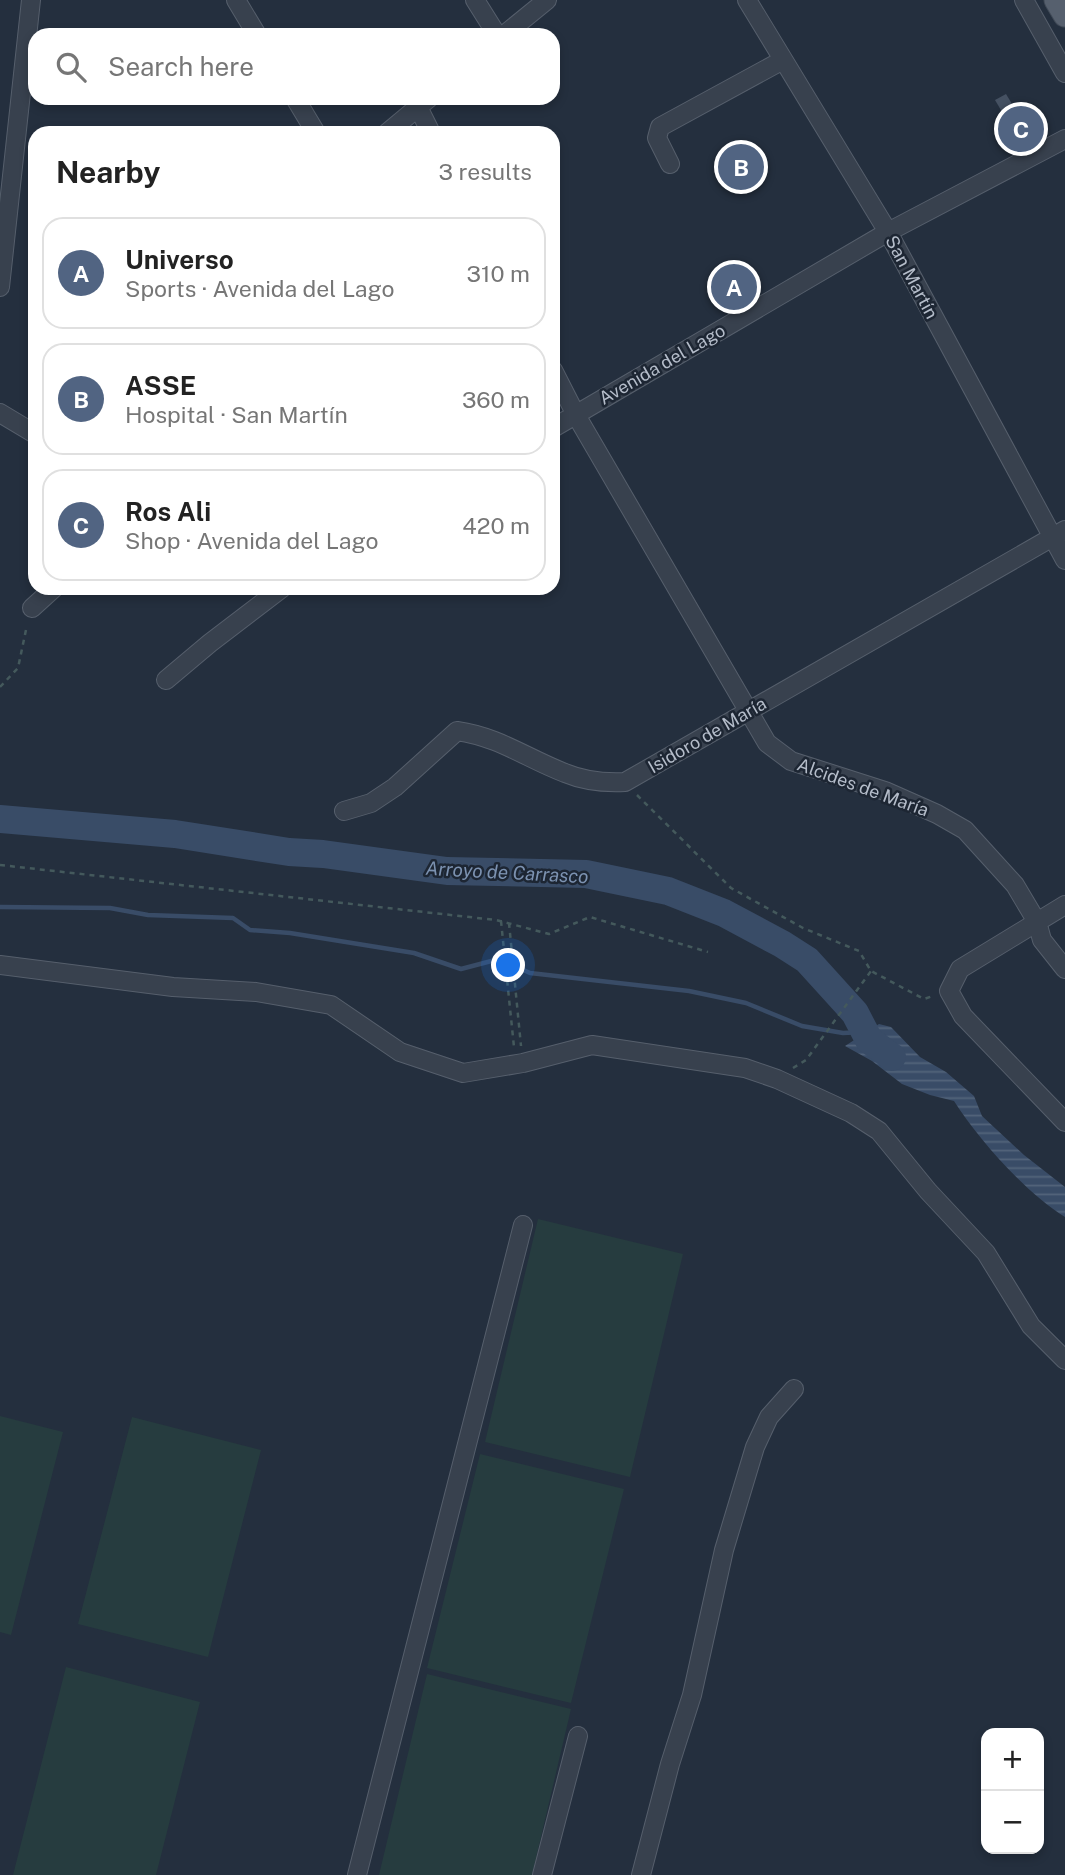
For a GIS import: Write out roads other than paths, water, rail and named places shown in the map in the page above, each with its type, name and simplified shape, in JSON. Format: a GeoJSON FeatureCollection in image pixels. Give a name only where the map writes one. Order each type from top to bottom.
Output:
{"type":"FeatureCollection","features":[{"type":"Feature","properties":{"kind":"main road"},"geometry":{"type":"LineString","coordinates":[[1056,0],[1065,15]]}},
{"type":"Feature","properties":{"kind":"street"},"geometry":{"type":"LineString","coordinates":[[0,287],[31,0]]}},
{"type":"Feature","properties":{"kind":"street"},"geometry":{"type":"LineString","coordinates":[[236,0],[253,28]]}},
{"type":"Feature","properties":{"kind":"street"},"geometry":{"type":"LineString","coordinates":[[475,0],[493,28]]}},
{"type":"Feature","properties":{"kind":"street"},"geometry":{"type":"LineString","coordinates":[[513,28],[547,0]]}},
{"type":"Feature","properties":{"kind":"street","name":"San Martín"},"geometry":{"type":"LineString","coordinates":[[747,0],[888,232],[1059,533],[1065,560]]}},
{"type":"Feature","properties":{"kind":"street"},"geometry":{"type":"LineString","coordinates":[[1024,0],[1065,73]]}},
{"type":"Feature","properties":{"kind":"street"},"geometry":{"type":"LineString","coordinates":[[670,164],[657,138],[660,127],[783,60]]}},
{"type":"Feature","properties":{"kind":"street"},"geometry":{"type":"LineString","coordinates":[[299,105],[312,126]]}},
{"type":"Feature","properties":{"kind":"street"},"geometry":{"type":"LineString","coordinates":[[395,126],[420,105]]}},
{"type":"Feature","properties":{"kind":"street"},"geometry":{"type":"LineString","coordinates":[[424,105],[429,126]]}},
{"type":"Feature","properties":{"kind":"street","name":"Avenida del Lago"},"geometry":{"type":"LineString","coordinates":[[560,424],[888,232],[1065,139]]}},
{"type":"Feature","properties":{"kind":"street","name":"Alcides de María"},"geometry":{"type":"LineString","coordinates":[[560,384],[767,743],[791,761],[884,791],[937,814],[965,830],[1016,885],[1037,922],[1042,940],[1065,969]]}},
{"type":"Feature","properties":{"kind":"street"},"geometry":{"type":"LineString","coordinates":[[0,413],[28,430]]}},
{"type":"Feature","properties":{"kind":"street","name":"Isidoro de María"},"geometry":{"type":"LineString","coordinates":[[344,811],[371,803],[395,787],[457,732],[482,734],[566,774],[603,783],[625,782],[1059,533]]}},
{"type":"Feature","properties":{"kind":"street"},"geometry":{"type":"LineString","coordinates":[[32,608],[46,595]]}},
{"type":"Feature","properties":{"kind":"street"},"geometry":{"type":"LineString","coordinates":[[166,680],[273,595]]}},
{"type":"Feature","properties":{"kind":"street"},"geometry":{"type":"LineString","coordinates":[[1065,905],[960,969],[949,991],[963,1016],[1065,1122]]}},
{"type":"Feature","properties":{"kind":"street"},"geometry":{"type":"LineString","coordinates":[[0,965],[173,987],[256,992],[331,1005],[400,1052],[463,1073],[519,1063],[592,1045],[745,1068],[852,1114],[879,1131],[928,1191],[986,1253],[1031,1326],[1065,1360]]}},
{"type":"Feature","properties":{"kind":"street"},"geometry":{"type":"LineString","coordinates":[[357,1875],[523,1225]]}},
{"type":"Feature","properties":{"kind":"street"},"geometry":{"type":"LineString","coordinates":[[641,1875],[670,1764],[692,1695],[724,1550],[755,1447],[769,1417],[794,1390]]}},
{"type":"Feature","properties":{"kind":"street"},"geometry":{"type":"LineString","coordinates":[[542,1875],[578,1736]]}},
{"type":"Feature","properties":{"kind":"water"},"geometry":{"type":"Polygon","coordinates":[[[879,1024],[891,1027],[920,1057],[946,1072],[974,1096],[982,1116],[1024,1155],[1065,1187],[1065,1217],[1035,1195],[1004,1165],[954,1101],[902,1084],[872,1061],[845,1046],[879,1024]]]}},
{"type":"Feature","properties":{"kind":"waterway","name":"Arroyo de Carrasco"},"geometry":{"type":"LineString","coordinates":[[0,819],[175,834],[289,852],[447,871],[586,874],[668,891],[724,913],[807,960],[855,1013],[869,1040],[892,1057]]}},
{"type":"Feature","properties":{"kind":"waterway"},"geometry":{"type":"LineString","coordinates":[[0,907],[110,908],[148,915],[233,918],[250,930],[290,933],[414,953],[461,969],[499,959],[530,973],[689,991],[746,1003],[802,1026],[843,1033],[863,1032]]}},
{"type":"Feature","properties":{"kind":"place","name":"Ros Ali"},"geometry":{"type":"Point","coordinates":[1021,129]}},
{"type":"Feature","properties":{"kind":"place","name":"ASSE"},"geometry":{"type":"Point","coordinates":[741,167]}},
{"type":"Feature","properties":{"kind":"place","name":"Universo"},"geometry":{"type":"Point","coordinates":[734,287]}}]}
